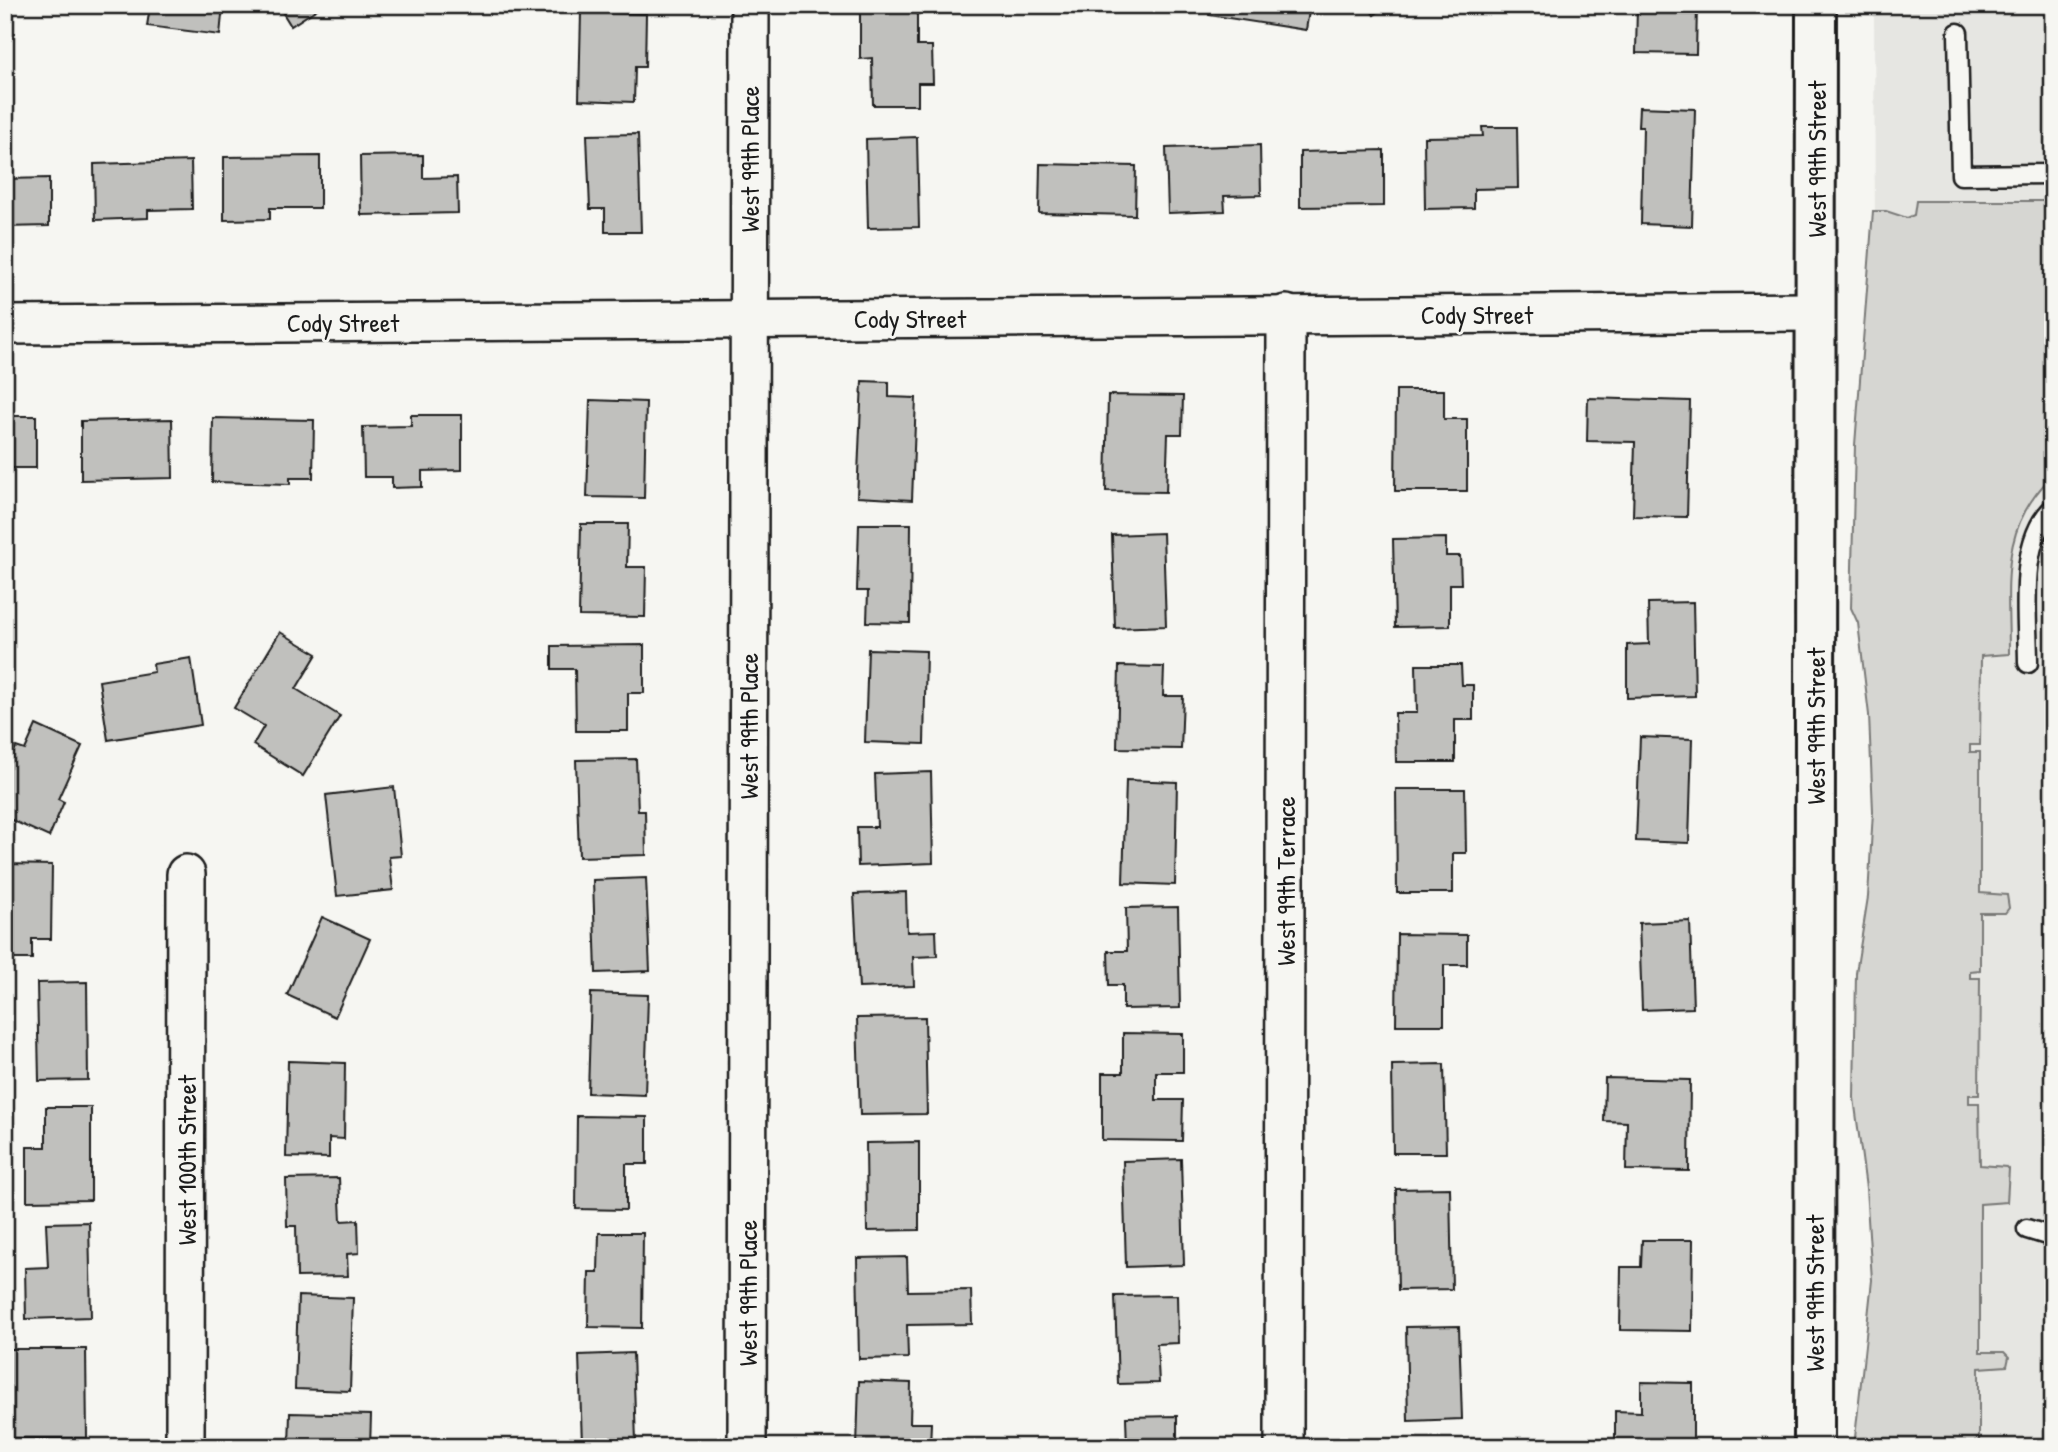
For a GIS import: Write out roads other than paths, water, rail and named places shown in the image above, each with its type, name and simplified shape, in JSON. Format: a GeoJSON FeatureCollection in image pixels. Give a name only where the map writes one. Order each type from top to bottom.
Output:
{"type":"FeatureCollection","features":[{"type":"Feature","properties":{"kind":"street","name":"West 99th Place"},"geometry":{"type":"LineString","coordinates":[[747,1447],[750,5]]}},
{"type":"Feature","properties":{"kind":"street","name":"West 99th Street"},"geometry":{"type":"LineString","coordinates":[[1814,1447],[1816,5]]}},
{"type":"Feature","properties":{"kind":"street","name":"Cody Street"},"geometry":{"type":"LineString","coordinates":[[5,324],[1815,312]]}},
{"type":"Feature","properties":{"kind":"street","name":"West 99th Terrace"},"geometry":{"type":"LineString","coordinates":[[1284,1447],[1286,314]]}},
{"type":"Feature","properties":{"kind":"street","name":"West 100th Street"},"geometry":{"type":"LineString","coordinates":[[185,1447],[186,874]]}},
{"type":"Feature","properties":{"kind":"lane"},"geometry":{"type":"LineString","coordinates":[[1958,33],[1961,175],[2053,174]]}},
{"type":"Feature","properties":{"kind":"lane"},"geometry":{"type":"LineString","coordinates":[[2028,663],[2029,550],[2042,519],[2053,508]]}},
{"type":"Feature","properties":{"kind":"lane"},"geometry":{"type":"LineString","coordinates":[[2027,1229],[2053,1237]]}}]}
